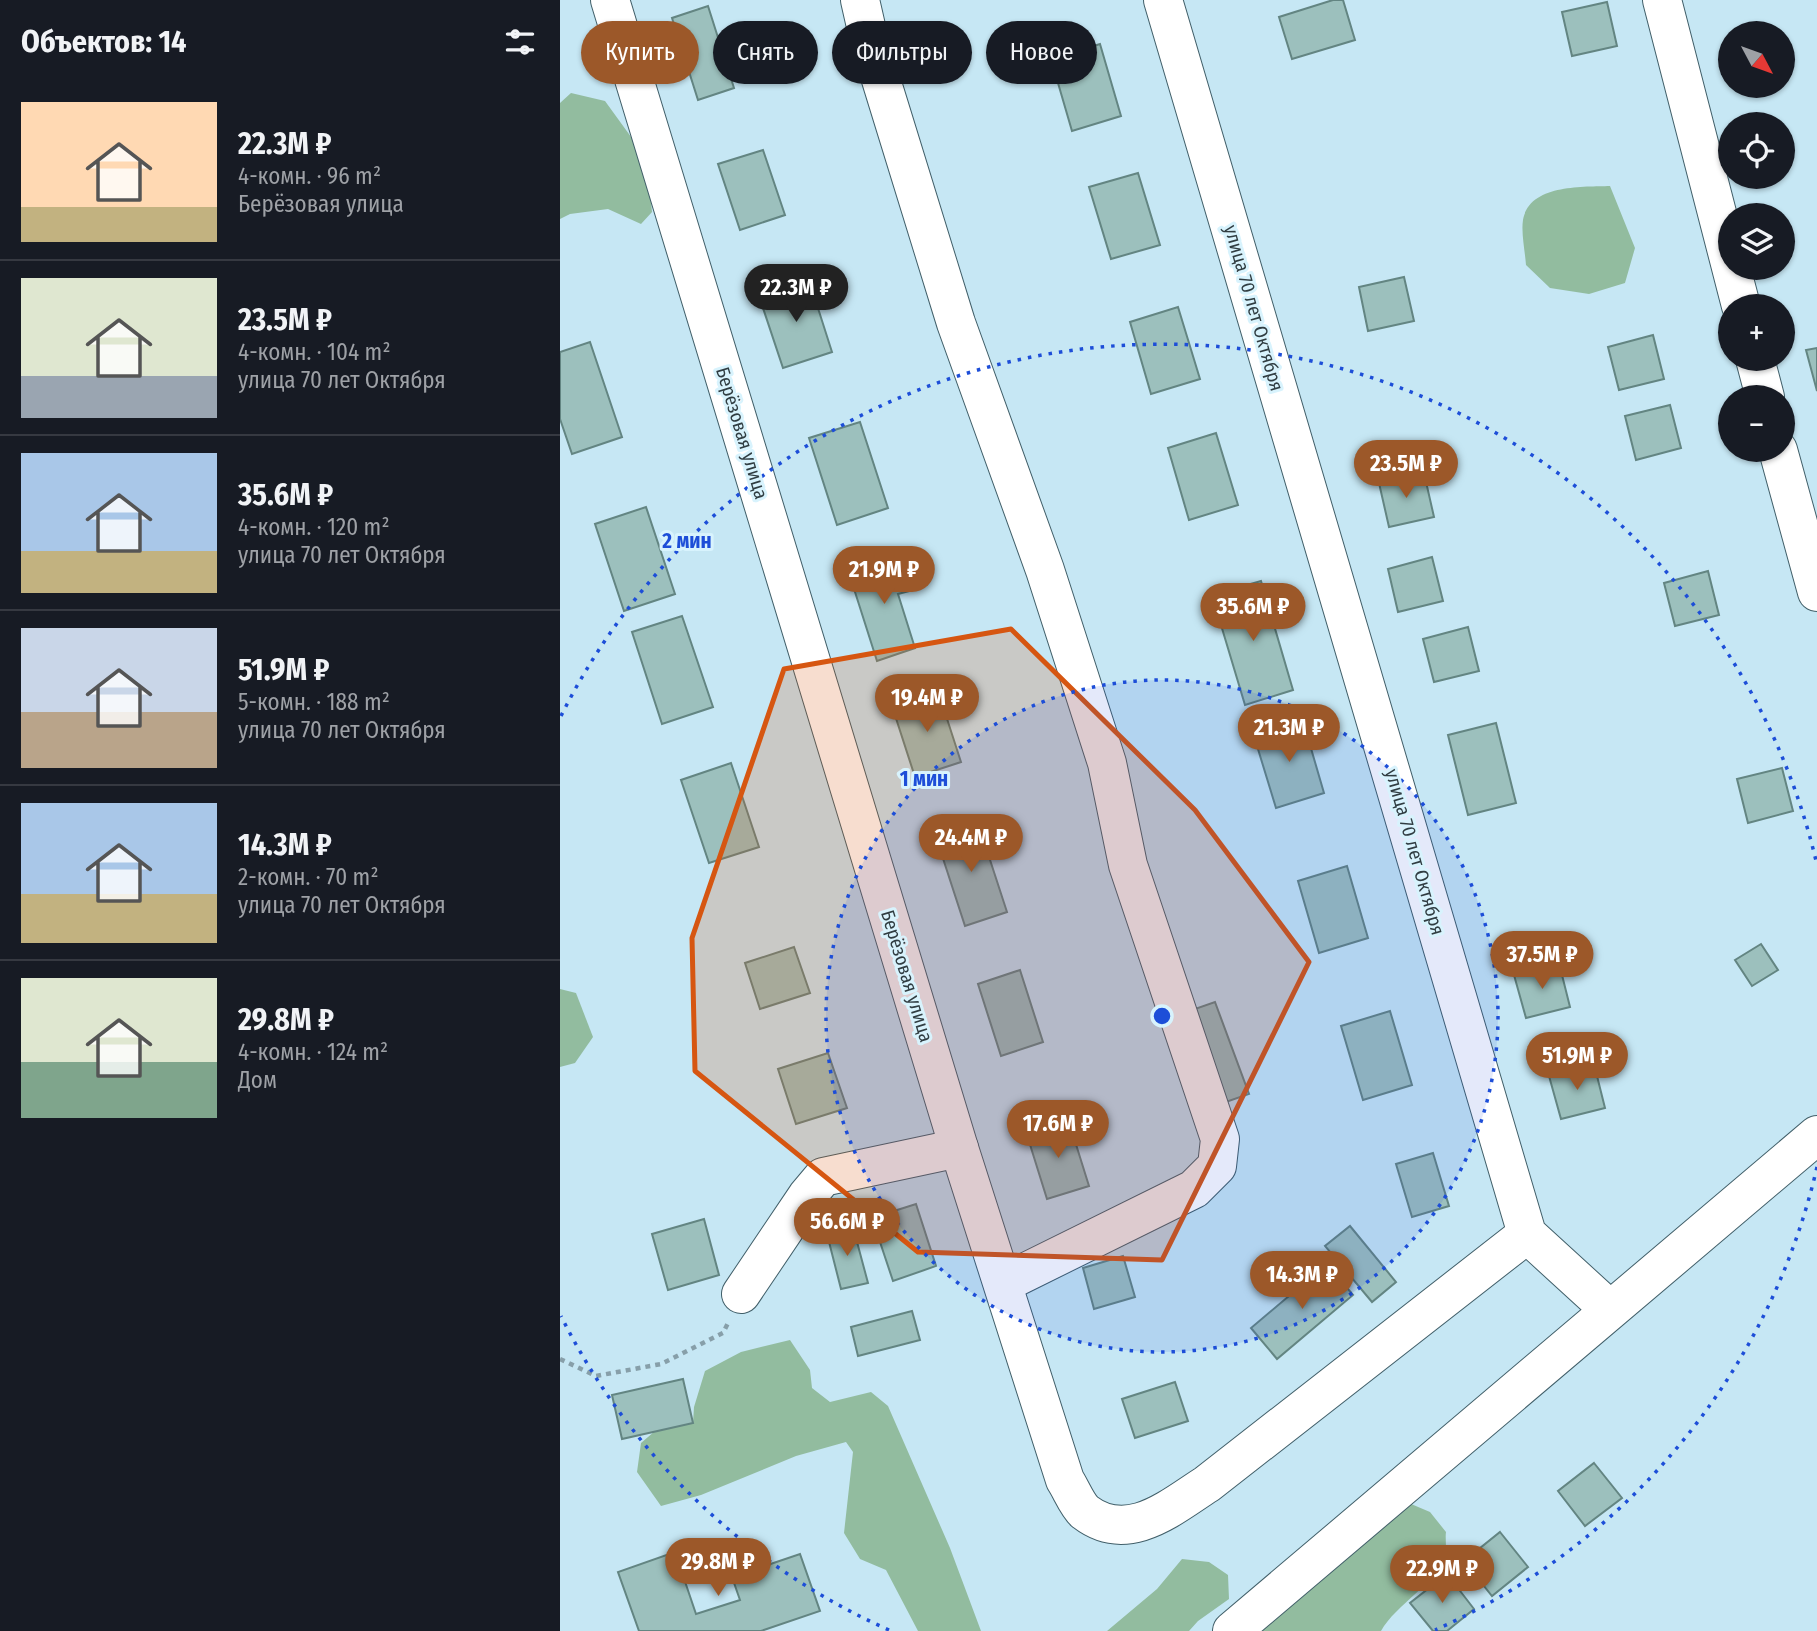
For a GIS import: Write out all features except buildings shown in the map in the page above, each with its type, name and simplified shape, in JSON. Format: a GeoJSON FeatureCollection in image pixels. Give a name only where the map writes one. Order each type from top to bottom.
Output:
{"type":"FeatureCollection","features":[{"type":"Feature","properties":{"kind":"street","name":"Берёзовая улица"},"geometry":{"type":"LineString","coordinates":[[610,0],[959,1147],[1065,1480],[1084,1511],[1116,1526],[1151,1520],[1207,1484],[1527,1234]]}},
{"type":"Feature","properties":{"kind":"street"},"geometry":{"type":"LineString","coordinates":[[860,0],[870,44],[956,323],[1045,570],[1107,763],[1128,865],[1220,1139],[1217,1166],[1194,1189],[1003,1283]]}},
{"type":"Feature","properties":{"kind":"street","name":"улица 70 лет Октября"},"geometry":{"type":"LineString","coordinates":[[1163,0],[1527,1234]]}},
{"type":"Feature","properties":{"kind":"street"},"geometry":{"type":"LineString","coordinates":[[1662,0],[1738,294]]}},
{"type":"Feature","properties":{"kind":"street"},"geometry":{"type":"LineString","coordinates":[[1782,462],[1817,593]]}},
{"type":"Feature","properties":{"kind":"street"},"geometry":{"type":"LineString","coordinates":[[1232,1631],[1817,1135]]}},
{"type":"Feature","properties":{"kind":"street"},"geometry":{"type":"LineString","coordinates":[[741,1294],[807,1196],[823,1177],[959,1147]]}},
{"type":"Feature","properties":{"kind":"street"},"geometry":{"type":"LineString","coordinates":[[1527,1234],[1609,1310]]}},
{"type":"Feature","properties":{"kind":"path"},"geometry":{"type":"LineString","coordinates":[[560,1359],[596,1376],[661,1364],[723,1333],[741,1294]]}},
{"type":"Feature","properties":{"kind":"highlighted area"},"geometry":{"type":"Polygon","coordinates":[[[1011,629],[1195,810],[1309,962],[1162,1260],[918,1252],[695,1071],[692,938],[784,669],[1011,629]]]}},
{"type":"Feature","properties":{"kind":"green space"},"geometry":{"type":"Polygon","coordinates":[[[571,93],[605,101],[647,159],[652,212],[641,224],[608,209],[570,214],[560,219],[560,103],[571,93]]]}},
{"type":"Feature","properties":{"kind":"green space"},"geometry":{"type":"Polygon","coordinates":[[[1610,186],[1635,248],[1625,283],[1589,294],[1550,288],[1526,265],[1523,220],[1527,208],[1535,200],[1559,190],[1610,186]]]}},
{"type":"Feature","properties":{"kind":"green space"},"geometry":{"type":"Polygon","coordinates":[[[560,989],[576,993],[593,1037],[575,1063],[560,1067],[560,989]]]}},
{"type":"Feature","properties":{"kind":"green space"},"geometry":{"type":"Polygon","coordinates":[[[790,1340],[810,1370],[812,1388],[830,1402],[871,1392],[888,1406],[950,1548],[981,1631],[918,1631],[886,1570],[860,1559],[844,1533],[853,1452],[846,1442],[796,1456],[701,1495],[661,1506],[637,1472],[641,1443],[655,1431],[693,1423],[694,1407],[705,1371],[741,1352],[790,1340]]]}},
{"type":"Feature","properties":{"kind":"green space"},"geometry":{"type":"Polygon","coordinates":[[[1404,1501],[1430,1512],[1446,1532],[1446,1551],[1441,1565],[1426,1584],[1396,1612],[1381,1631],[1250,1631],[1404,1501]]]}},
{"type":"Feature","properties":{"kind":"green space"},"geometry":{"type":"Polygon","coordinates":[[[1182,1559],[1209,1562],[1228,1575],[1229,1599],[1198,1621],[1189,1631],[1107,1631],[1157,1589],[1182,1559]]]}}]}
